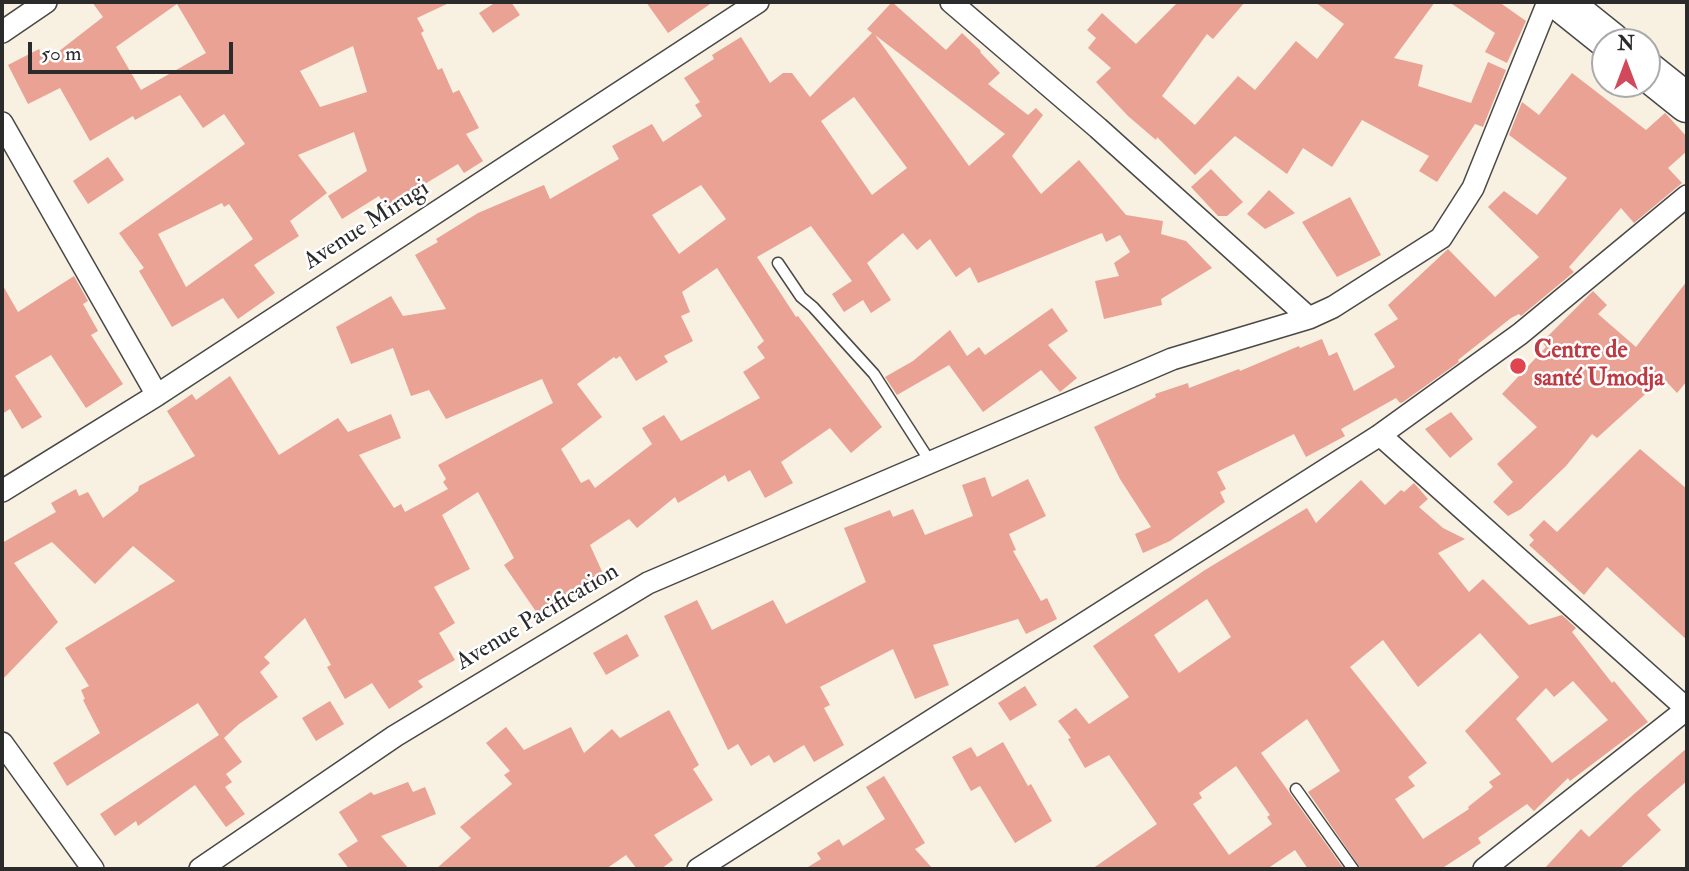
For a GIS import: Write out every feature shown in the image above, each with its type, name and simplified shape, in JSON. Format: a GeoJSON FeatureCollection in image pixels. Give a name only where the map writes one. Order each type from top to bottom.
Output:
{"type":"FeatureCollection","features":[{"type":"Feature","properties":{"kind":"highway"},"geometry":{"type":"LineString","coordinates":[[1561,2],[1594,28]]}},
{"type":"Feature","properties":{"kind":"highway"},"geometry":{"type":"LineString","coordinates":[[1661,82],[1687,103]]}},
{"type":"Feature","properties":{"kind":"street"},"geometry":{"type":"LineString","coordinates":[[2,32],[46,2]]}},
{"type":"Feature","properties":{"kind":"street","name":"Avenue Mirugi"},"geometry":{"type":"LineString","coordinates":[[2,491],[156,395],[758,2]]}},
{"type":"Feature","properties":{"kind":"street"},"geometry":{"type":"LineString","coordinates":[[951,2],[1098,128],[1309,318]]}},
{"type":"Feature","properties":{"kind":"street","name":"Avenue Pacification"},"geometry":{"type":"LineString","coordinates":[[200,869],[396,736],[625,595],[1182,356],[1309,318],[1333,307],[1441,238],[1473,188],[1548,2]]}},
{"type":"Feature","properties":{"kind":"street"},"geometry":{"type":"LineString","coordinates":[[2,123],[156,395]]}},
{"type":"Feature","properties":{"kind":"street"},"geometry":{"type":"LineString","coordinates":[[698,869],[1380,435],[1520,334],[1687,196]]}},
{"type":"Feature","properties":{"kind":"street"},"geometry":{"type":"LineString","coordinates":[[1380,435],[1687,709],[1484,869]]}},
{"type":"Feature","properties":{"kind":"street"},"geometry":{"type":"LineString","coordinates":[[2,743],[93,869]]}},
{"type":"Feature","properties":{"kind":"lane"},"geometry":{"type":"LineString","coordinates":[[778,263],[801,297],[874,374],[931,463]]}},
{"type":"Feature","properties":{"kind":"lane"},"geometry":{"type":"LineString","coordinates":[[1296,789],[1353,869]]}},
{"type":"Feature","properties":{"kind":"building"},"geometry":{"type":"Polygon","coordinates":[[[92,2],[451,2],[417,18],[438,70],[442,68],[453,93],[459,90],[479,128],[466,134],[483,161],[464,173],[458,164],[408,194],[412,203],[390,215],[379,196],[342,219],[328,196],[367,171],[354,132],[298,155],[327,193],[290,221],[299,236],[254,265],[275,293],[238,319],[223,298],[172,327],[139,271],[144,268],[119,233],[245,144],[224,114],[203,128],[180,95],[135,120],[133,116],[90,141],[60,88],[28,104],[8,65],[39,49],[45,62],[103,17],[92,2]],[[177,4],[116,47],[141,90],[206,53],[177,4]],[[353,46],[300,71],[320,107],[367,92],[353,46]],[[222,203],[158,234],[186,287],[253,239],[229,204],[224,207],[222,203]]]}},
{"type":"Feature","properties":{"kind":"building"},"geometry":{"type":"Polygon","coordinates":[[[496,2],[511,2],[520,15],[493,33],[479,13],[496,2]]]}},
{"type":"Feature","properties":{"kind":"building"},"geometry":{"type":"Polygon","coordinates":[[[646,2],[713,2],[668,33],[646,2]]]}},
{"type":"Feature","properties":{"kind":"building"},"geometry":{"type":"Polygon","coordinates":[[[892,2],[946,50],[962,33],[1000,73],[988,84],[1028,115],[1036,108],[1043,115],[1012,156],[1041,194],[1079,160],[1126,215],[1163,221],[1161,234],[1186,241],[1212,268],[1161,299],[1162,305],[1104,319],[1095,281],[1119,276],[1114,263],[1130,252],[1120,235],[1106,242],[1102,233],[978,283],[970,267],[956,277],[930,239],[917,250],[903,233],[867,263],[891,300],[871,313],[863,300],[844,312],[832,294],[852,281],[811,226],[757,257],[796,317],[798,316],[882,427],[851,453],[830,428],[781,462],[793,483],[765,498],[750,470],[728,482],[725,475],[678,503],[675,497],[637,528],[629,519],[590,545],[605,578],[539,616],[504,565],[514,558],[478,492],[442,515],[470,569],[434,587],[455,623],[439,633],[455,660],[418,681],[423,687],[389,709],[372,683],[345,699],[327,667],[331,665],[305,618],[264,657],[270,663],[260,672],[278,697],[224,738],[242,762],[226,774],[232,782],[225,787],[245,814],[226,827],[195,785],[138,826],[136,821],[115,836],[100,814],[219,735],[198,703],[67,786],[53,763],[100,733],[83,700],[85,699],[81,690],[89,686],[65,648],[175,581],[133,546],[95,584],[52,542],[14,563],[58,622],[2,680],[2,543],[56,512],[51,503],[76,489],[79,496],[88,492],[103,518],[138,491],[139,486],[195,456],[167,411],[192,394],[196,400],[230,376],[279,455],[338,418],[348,432],[391,414],[401,438],[359,455],[394,508],[401,504],[405,512],[448,489],[438,465],[553,403],[542,379],[446,419],[429,390],[411,396],[393,348],[351,364],[336,327],[391,296],[403,316],[446,309],[415,255],[478,213],[544,185],[550,199],[619,159],[612,146],[652,124],[663,142],[702,116],[695,105],[700,102],[684,78],[714,59],[712,55],[741,37],[770,83],[783,73],[792,73],[810,97],[872,33],[867,29],[892,2]],[[875,35],[969,166],[1005,134],[875,35]],[[854,97],[821,121],[872,195],[907,168],[854,97]],[[701,185],[652,215],[679,254],[726,219],[701,185]],[[717,268],[682,292],[690,312],[681,316],[693,341],[664,356],[668,362],[636,381],[620,356],[616,359],[614,357],[577,384],[602,417],[561,449],[581,483],[589,479],[595,488],[652,444],[642,428],[664,415],[681,441],[760,398],[743,372],[765,358],[757,347],[764,341],[717,268]]]}},
{"type":"Feature","properties":{"kind":"building"},"geometry":{"type":"Polygon","coordinates":[[[1178,2],[1245,2],[1213,39],[1207,34],[1162,96],[1195,125],[1238,76],[1255,90],[1296,41],[1317,59],[1344,24],[1315,2],[1435,2],[1394,58],[1423,65],[1418,86],[1471,103],[1488,62],[1506,70],[1483,127],[1475,124],[1437,182],[1419,171],[1429,156],[1362,120],[1332,167],[1303,148],[1287,174],[1235,136],[1195,175],[1157,137],[1156,140],[1128,116],[1096,82],[1111,68],[1088,48],[1096,38],[1087,30],[1102,13],[1136,44],[1178,2]]]}},
{"type":"Feature","properties":{"kind":"building"},"geometry":{"type":"Polygon","coordinates":[[[1449,2],[1499,2],[1526,21],[1507,63],[1485,52],[1495,33],[1449,2]]]}},
{"type":"Feature","properties":{"kind":"building"},"geometry":{"type":"Polygon","coordinates":[[[1572,73],[1591,88],[1591,98],[1604,98],[1646,130],[1665,113],[1687,137],[1687,151],[1668,168],[1682,183],[1634,223],[1621,208],[1569,267],[1574,272],[1521,316],[1519,314],[1511,318],[1458,360],[1459,362],[1403,402],[1400,403],[1396,398],[1341,429],[1345,436],[1306,457],[1294,434],[1217,472],[1226,489],[1220,492],[1225,502],[1170,541],[1143,553],[1135,534],[1151,527],[1120,479],[1094,427],[1156,397],[1155,394],[1188,383],[1189,388],[1322,339],[1329,356],[1337,352],[1354,391],[1395,367],[1374,334],[1398,319],[1388,305],[1448,249],[1495,297],[1539,257],[1488,207],[1504,191],[1537,215],[1567,178],[1509,135],[1522,102],[1539,115],[1572,73]]]}},
{"type":"Feature","properties":{"kind":"building"},"geometry":{"type":"Polygon","coordinates":[[[108,157],[124,180],[88,204],[73,181],[108,157]]]}},
{"type":"Feature","properties":{"kind":"building"},"geometry":{"type":"Polygon","coordinates":[[[1211,169],[1243,202],[1227,216],[1218,216],[1191,187],[1211,169]]]}},
{"type":"Feature","properties":{"kind":"building"},"geometry":{"type":"Polygon","coordinates":[[[1269,190],[1295,213],[1265,229],[1247,214],[1269,190]]]}},
{"type":"Feature","properties":{"kind":"building"},"geometry":{"type":"Polygon","coordinates":[[[1350,197],[1381,255],[1337,277],[1302,222],[1350,197]]]}},
{"type":"Feature","properties":{"kind":"building"},"geometry":{"type":"Polygon","coordinates":[[[74,276],[88,301],[83,304],[98,331],[91,335],[123,384],[86,408],[51,355],[15,376],[42,417],[22,429],[10,409],[2,414],[2,284],[18,312],[74,276]]]}},
{"type":"Feature","properties":{"kind":"building"},"geometry":{"type":"Polygon","coordinates":[[[1687,281],[1687,381],[1677,393],[1663,378],[1597,438],[1592,434],[1566,466],[1521,509],[1508,516],[1493,502],[1513,482],[1497,464],[1537,427],[1502,394],[1546,347],[1542,342],[1593,291],[1607,305],[1598,314],[1636,347],[1687,281]]]}},
{"type":"Feature","properties":{"kind":"building"},"geometry":{"type":"Polygon","coordinates":[[[1052,308],[1068,331],[1048,345],[1077,378],[1060,392],[1041,370],[983,412],[949,365],[897,395],[885,377],[913,361],[950,330],[967,356],[979,347],[985,355],[1052,308]]]}},
{"type":"Feature","properties":{"kind":"building"},"geometry":{"type":"Polygon","coordinates":[[[1451,412],[1473,439],[1450,458],[1425,429],[1451,412]]]}},
{"type":"Feature","properties":{"kind":"building"},"geometry":{"type":"Polygon","coordinates":[[[1640,449],[1687,489],[1687,640],[1607,567],[1584,595],[1529,545],[1534,540],[1529,535],[1544,520],[1557,532],[1640,449]]]}},
{"type":"Feature","properties":{"kind":"building"},"geometry":{"type":"Polygon","coordinates":[[[985,477],[992,497],[1028,479],[1046,516],[1009,534],[1016,550],[1013,551],[1041,601],[1047,598],[1057,619],[1026,634],[1018,619],[933,645],[949,685],[915,699],[893,649],[820,687],[830,705],[824,708],[844,745],[814,762],[804,745],[774,763],[769,755],[751,766],[738,744],[728,750],[664,616],[697,600],[712,630],[773,600],[786,624],[866,582],[844,528],[890,510],[893,517],[913,509],[925,535],[973,516],[962,485],[985,477]]]}},
{"type":"Feature","properties":{"kind":"building"},"geometry":{"type":"Polygon","coordinates":[[[1361,480],[1385,505],[1401,490],[1404,492],[1414,483],[1428,499],[1419,507],[1443,528],[1465,539],[1438,553],[1469,592],[1483,579],[1529,625],[1562,615],[1576,628],[1572,632],[1612,683],[1614,681],[1648,722],[1570,781],[1568,778],[1534,811],[1527,804],[1478,838],[1481,843],[1441,869],[1361,869],[1308,792],[1340,771],[1307,719],[1261,753],[1344,869],[1308,869],[1295,850],[1267,869],[1092,869],[1157,824],[1109,755],[1085,768],[1068,739],[1071,738],[1058,721],[1076,708],[1089,724],[1129,697],[1093,646],[1205,570],[1307,508],[1316,523],[1361,480]],[[1207,599],[1154,635],[1179,673],[1231,637],[1207,599]],[[1480,633],[1418,687],[1383,640],[1350,667],[1427,763],[1408,777],[1415,786],[1395,799],[1423,839],[1469,809],[1468,807],[1493,787],[1489,782],[1501,774],[1465,731],[1519,677],[1480,633]],[[1573,681],[1554,697],[1546,688],[1516,719],[1552,763],[1608,720],[1573,681]],[[1236,766],[1199,793],[1202,798],[1193,804],[1229,855],[1272,824],[1267,817],[1270,815],[1236,766]]]}},
{"type":"Feature","properties":{"kind":"building"},"geometry":{"type":"Polygon","coordinates":[[[627,634],[639,656],[606,675],[593,653],[627,634]]]}},
{"type":"Feature","properties":{"kind":"building"},"geometry":{"type":"Polygon","coordinates":[[[1025,686],[1037,705],[1010,721],[998,703],[1025,686]]]}},
{"type":"Feature","properties":{"kind":"building"},"geometry":{"type":"Polygon","coordinates":[[[330,701],[344,724],[316,741],[302,718],[330,701]]]}},
{"type":"Feature","properties":{"kind":"building"},"geometry":{"type":"Polygon","coordinates":[[[669,710],[699,765],[693,769],[713,800],[654,835],[673,860],[661,869],[637,869],[626,855],[606,869],[436,869],[471,838],[460,827],[512,784],[504,775],[510,771],[486,743],[506,727],[524,750],[571,727],[584,753],[612,729],[620,738],[669,710]]]}},
{"type":"Feature","properties":{"kind":"building"},"geometry":{"type":"Polygon","coordinates":[[[1003,742],[1052,821],[1015,843],[980,786],[971,791],[952,757],[971,747],[977,757],[1003,742]]]}},
{"type":"Feature","properties":{"kind":"building"},"geometry":{"type":"Polygon","coordinates":[[[1687,748],[1687,781],[1647,815],[1661,830],[1619,869],[1544,869],[1581,829],[1589,837],[1687,748]]]}},
{"type":"Feature","properties":{"kind":"building"},"geometry":{"type":"Polygon","coordinates":[[[884,776],[925,843],[915,849],[933,869],[805,869],[821,859],[817,853],[839,839],[843,846],[885,819],[866,787],[884,776]]]}},
{"type":"Feature","properties":{"kind":"building"},"geometry":{"type":"Polygon","coordinates":[[[408,782],[413,792],[425,787],[436,814],[381,836],[409,869],[349,869],[338,854],[358,841],[339,812],[371,792],[374,795],[408,782]]]}},
{"type":"Feature","properties":{"kind":"place","name":"Centre de santé Umodja"},"geometry":{"type":"Point","coordinates":[1518,366]}}]}
